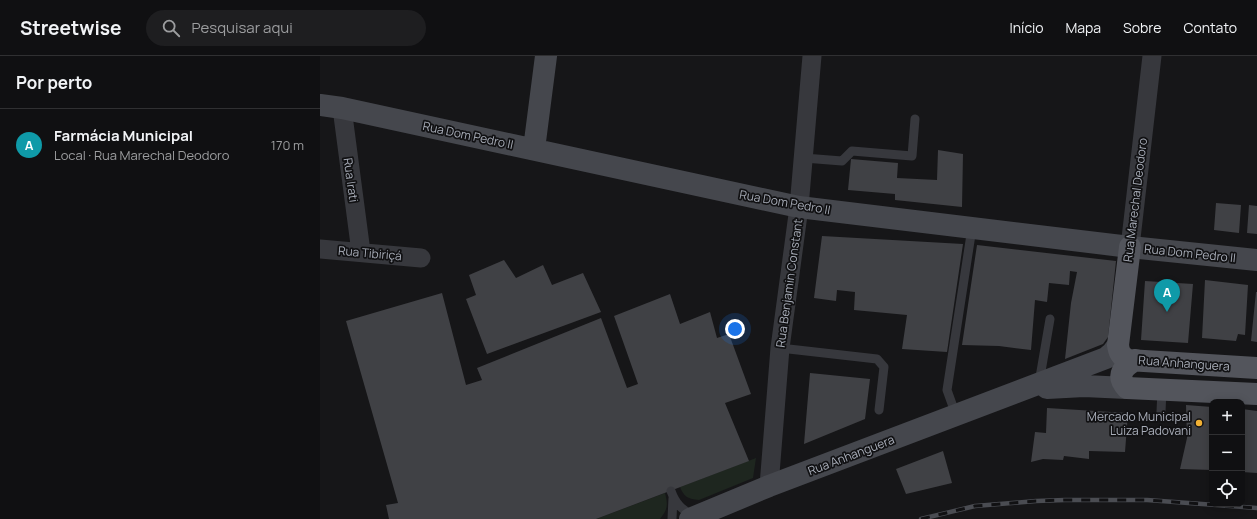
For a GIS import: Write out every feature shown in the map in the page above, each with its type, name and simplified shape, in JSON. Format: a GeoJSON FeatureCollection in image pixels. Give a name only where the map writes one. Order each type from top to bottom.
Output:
{"type":"FeatureCollection","features":[{"type":"Feature","properties":{"kind":"main road"},"geometry":{"type":"LineString","coordinates":[[534,149],[546,56]]}},
{"type":"Feature","properties":{"kind":"main road","name":"Rua Dom Pedro II"},"geometry":{"type":"LineString","coordinates":[[320,105],[342,108],[799,207],[1130,247],[1257,260]]}},
{"type":"Feature","properties":{"kind":"main road","name":"Rua Marechal Deodoro"},"geometry":{"type":"LineString","coordinates":[[1118,344],[1130,247]]}},
{"type":"Feature","properties":{"kind":"main road","name":"Rua Anhanguera"},"geometry":{"type":"LineString","coordinates":[[1118,344],[1119,352],[1128,360],[1257,368]]}},
{"type":"Feature","properties":{"kind":"main road","name":"Rua Anhanguera"},"geometry":{"type":"LineString","coordinates":[[692,518],[769,486],[1106,358],[1112,353],[1118,344]]}},
{"type":"Feature","properties":{"kind":"main road"},"geometry":{"type":"LineString","coordinates":[[1127,388],[1122,383],[1121,376],[1123,369],[1128,364],[1136,360]]}},
{"type":"Feature","properties":{"kind":"main road","name":"Rua Anhanguera"},"geometry":{"type":"LineString","coordinates":[[1014,393],[1051,387],[1084,386],[1257,394]]}},
{"type":"Feature","properties":{"kind":"street","name":"Rua Benjamin Constant"},"geometry":{"type":"LineString","coordinates":[[769,486],[780,348],[799,207],[812,56]]}},
{"type":"Feature","properties":{"kind":"street","name":"Rua Marechal Deodoro"},"geometry":{"type":"LineString","coordinates":[[1130,247],[1152,56]]}},
{"type":"Feature","properties":{"kind":"street","name":"Rua Irati"},"geometry":{"type":"LineString","coordinates":[[342,108],[361,252]]}},
{"type":"Feature","properties":{"kind":"street","name":"Rua Tibiriçá"},"geometry":{"type":"LineString","coordinates":[[320,249],[421,258]]}},
{"type":"Feature","properties":{"kind":"lane"},"geometry":{"type":"LineString","coordinates":[[804,158],[842,161],[852,151],[912,156],[915,119]]}},
{"type":"Feature","properties":{"kind":"lane"},"geometry":{"type":"LineString","coordinates":[[956,415],[947,390],[972,228]]}},
{"type":"Feature","properties":{"kind":"lane"},"geometry":{"type":"LineString","coordinates":[[1039,384],[1050,319]]}},
{"type":"Feature","properties":{"kind":"lane"},"geometry":{"type":"LineString","coordinates":[[780,348],[877,360],[884,367],[878,410]]}},
{"type":"Feature","properties":{"kind":"lane"},"geometry":{"type":"LineString","coordinates":[[1161,412],[1162,389]]}},
{"type":"Feature","properties":{"kind":"lane"},"geometry":{"type":"LineString","coordinates":[[672,519],[672,495],[680,508],[692,518]]}},
{"type":"Feature","properties":{"kind":"shaded area"},"geometry":{"type":"Polygon","coordinates":[[[756,458],[753,478],[699,500],[687,497],[680,487],[756,458]]]}},
{"type":"Feature","properties":{"kind":"shaded area"},"geometry":{"type":"Polygon","coordinates":[[[665,493],[667,507],[660,519],[596,519],[665,493]]]}},
{"type":"Feature","properties":{"kind":"building"},"geometry":{"type":"Polygon","coordinates":[[[938,150],[963,154],[962,207],[895,200],[895,194],[848,190],[851,159],[898,163],[897,178],[937,180],[938,150]]]}},
{"type":"Feature","properties":{"kind":"building"},"geometry":{"type":"Polygon","coordinates":[[[1216,203],[1241,205],[1239,233],[1214,230],[1216,203]]]}},
{"type":"Feature","properties":{"kind":"building"},"geometry":{"type":"Polygon","coordinates":[[[1249,205],[1257,206],[1257,234],[1247,233],[1249,205]]]}},
{"type":"Feature","properties":{"kind":"building"},"geometry":{"type":"Polygon","coordinates":[[[822,236],[963,244],[947,352],[902,349],[907,315],[854,310],[855,292],[837,290],[836,301],[814,298],[822,236]]]}},
{"type":"Feature","properties":{"kind":"building"},"geometry":{"type":"Polygon","coordinates":[[[977,245],[1116,261],[1108,337],[1103,344],[1065,359],[1071,303],[1077,272],[1070,271],[1069,285],[1049,283],[1047,302],[1035,300],[1031,350],[999,346],[962,345],[977,245]]]}},
{"type":"Feature","properties":{"kind":"building"},"geometry":{"type":"Polygon","coordinates":[[[504,260],[516,278],[543,265],[552,285],[583,273],[601,312],[487,354],[466,299],[476,295],[469,275],[504,260]]]}},
{"type":"Feature","properties":{"kind":"building"},"geometry":{"type":"Polygon","coordinates":[[[1205,280],[1248,285],[1245,335],[1238,334],[1236,341],[1202,338],[1205,280]]]}},
{"type":"Feature","properties":{"kind":"building"},"geometry":{"type":"Polygon","coordinates":[[[1145,281],[1193,284],[1188,343],[1141,340],[1145,281]]]}},
{"type":"Feature","properties":{"kind":"building"},"geometry":{"type":"Polygon","coordinates":[[[1257,292],[1257,342],[1251,341],[1257,292]]]}},
{"type":"Feature","properties":{"kind":"building"},"geometry":{"type":"Polygon","coordinates":[[[442,293],[466,385],[482,380],[477,368],[601,318],[627,388],[638,384],[614,316],[670,294],[680,324],[710,312],[717,338],[729,334],[751,394],[725,403],[749,461],[596,519],[389,519],[386,505],[398,503],[346,321],[442,293]]]}},
{"type":"Feature","properties":{"kind":"building"},"geometry":{"type":"Polygon","coordinates":[[[810,373],[870,379],[865,419],[804,444],[810,373]]]}},
{"type":"Feature","properties":{"kind":"building","name":"Mercado Municipal Luiza Padovani"},"geometry":{"type":"Polygon","coordinates":[[[1186,405],[1209,407],[1209,470],[1180,469],[1187,438],[1186,405]]]}},
{"type":"Feature","properties":{"kind":"building"},"geometry":{"type":"Polygon","coordinates":[[[1047,408],[1128,413],[1125,452],[1089,451],[1089,459],[1064,456],[1063,460],[1043,459],[1031,462],[1035,432],[1046,433],[1047,408]]]}},
{"type":"Feature","properties":{"kind":"building"},"geometry":{"type":"Polygon","coordinates":[[[1245,409],[1257,411],[1257,473],[1245,472],[1245,409]]]}},
{"type":"Feature","properties":{"kind":"building"},"geometry":{"type":"Polygon","coordinates":[[[943,451],[952,483],[906,494],[896,469],[943,451]]]}},
{"type":"Feature","properties":{"kind":"railway"},"geometry":{"type":"LineString","coordinates":[[921,519],[975,506],[1065,500],[1147,500],[1257,508]]}},
{"type":"Feature","properties":{"kind":"place","name":"Farmácia Municipal"},"geometry":{"type":"Point","coordinates":[1167,312]}},
{"type":"Feature","properties":{"kind":"place","name":"Mercado Municipal Luiza Padovani"},"geometry":{"type":"Point","coordinates":[1199,423]}}]}
